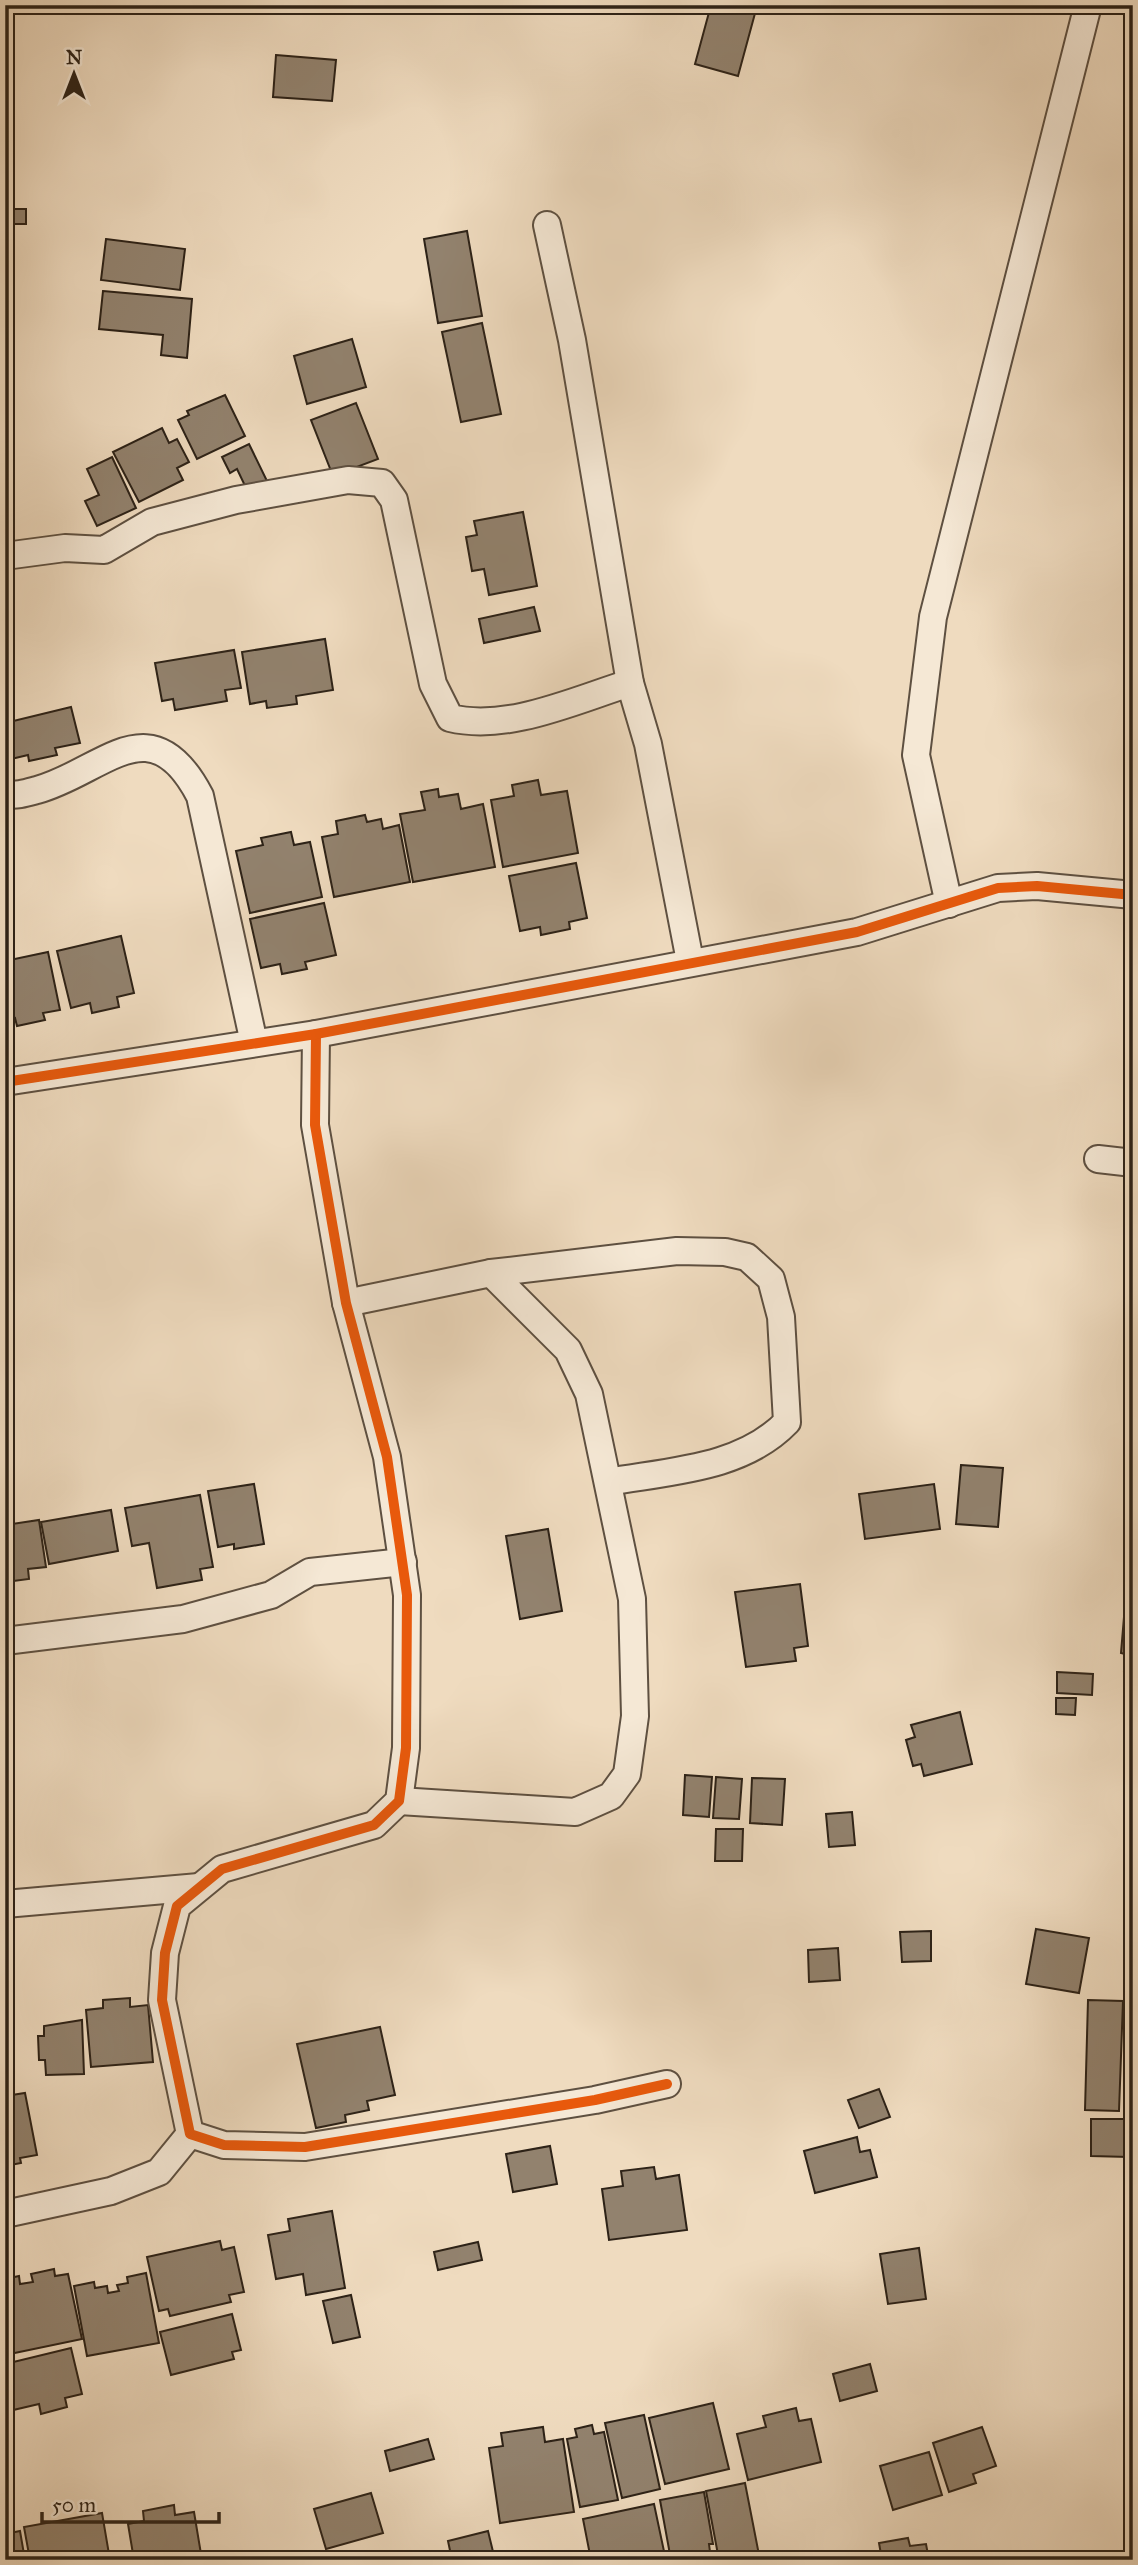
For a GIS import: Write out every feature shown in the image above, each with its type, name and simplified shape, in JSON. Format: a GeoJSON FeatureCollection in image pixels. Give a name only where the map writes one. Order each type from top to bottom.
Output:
{"type":"FeatureCollection","features":[{"type":"Feature","properties":{"kind":"street"},"geometry":{"type":"LineString","coordinates":[[949,904],[916,755],[933,617],[1088,5]]}},
{"type":"Feature","properties":{"kind":"street"},"geometry":{"type":"LineString","coordinates":[[547,225],[572,340],[630,682],[648,744],[690,961]]}},
{"type":"Feature","properties":{"kind":"street"},"geometry":{"type":"LineString","coordinates":[[5,556],[65,548],[104,550],[152,523],[236,500],[348,480],[382,483],[394,500],[433,684],[450,718],[475,724],[527,714],[630,682]]}},
{"type":"Feature","properties":{"kind":"street"},"geometry":{"type":"LineString","coordinates":[[5,794],[15,796],[59,784],[99,760],[134,746],[164,754],[186,770],[200,796],[254,1043]]}},
{"type":"Feature","properties":{"kind":"street"},"geometry":{"type":"LineString","coordinates":[[5,1082],[316,1034],[690,961],[857,932],[998,888],[1037,886],[1133,895]]}},
{"type":"Feature","properties":{"kind":"street"},"geometry":{"type":"LineString","coordinates":[[190,2134],[162,2000],[165,1953],[177,1906],[222,1869],[374,1825],[399,1801],[406,1748],[407,1595],[403,1562],[387,1457],[346,1303],[315,1125],[316,1034]]}},
{"type":"Feature","properties":{"kind":"street"},"geometry":{"type":"LineString","coordinates":[[1098,1159],[1133,1163]]}},
{"type":"Feature","properties":{"kind":"street"},"geometry":{"type":"LineString","coordinates":[[346,1303],[491,1273],[677,1251],[725,1252],[747,1257],[771,1279],[781,1317],[787,1422],[750,1451],[722,1460],[608,1482]]}},
{"type":"Feature","properties":{"kind":"street"},"geometry":{"type":"LineString","coordinates":[[399,1801],[575,1812],[611,1796],[627,1774],[635,1716],[632,1598],[589,1394],[580,1370],[568,1350],[491,1273]]}},
{"type":"Feature","properties":{"kind":"street"},"geometry":{"type":"LineString","coordinates":[[5,1641],[183,1619],[271,1595],[310,1572],[403,1562]]}},
{"type":"Feature","properties":{"kind":"street"},"geometry":{"type":"LineString","coordinates":[[5,1904],[199,1887]]}},
{"type":"Feature","properties":{"kind":"street"},"geometry":{"type":"LineString","coordinates":[[190,2134],[224,2145],[305,2147],[595,2101],[667,2084]]}},
{"type":"Feature","properties":{"kind":"street"},"geometry":{"type":"LineString","coordinates":[[5,2214],[111,2191],[159,2172],[190,2134]]}},
{"type":"Feature","properties":{"kind":"building"},"geometry":{"type":"Polygon","coordinates":[[[711,5],[757,6],[738,76],[695,64],[711,5]]]}},
{"type":"Feature","properties":{"kind":"building"},"geometry":{"type":"Polygon","coordinates":[[[276,55],[336,60],[332,101],[273,97],[276,55]]]}},
{"type":"Feature","properties":{"kind":"building"},"geometry":{"type":"Polygon","coordinates":[[[7,209],[26,209],[26,224],[6,224],[7,209]]]}},
{"type":"Feature","properties":{"kind":"building"},"geometry":{"type":"Polygon","coordinates":[[[467,231],[482,316],[438,323],[424,239],[467,231]]]}},
{"type":"Feature","properties":{"kind":"building"},"geometry":{"type":"Polygon","coordinates":[[[106,239],[185,249],[180,290],[101,280],[106,239]]]}},
{"type":"Feature","properties":{"kind":"building"},"geometry":{"type":"Polygon","coordinates":[[[103,291],[192,299],[187,358],[161,355],[163,335],[99,329],[103,291]]]}},
{"type":"Feature","properties":{"kind":"building"},"geometry":{"type":"Polygon","coordinates":[[[482,323],[501,414],[461,422],[442,332],[482,323]]]}},
{"type":"Feature","properties":{"kind":"building"},"geometry":{"type":"Polygon","coordinates":[[[352,339],[366,387],[307,404],[294,356],[352,339]]]}},
{"type":"Feature","properties":{"kind":"building"},"geometry":{"type":"Polygon","coordinates":[[[225,395],[245,436],[197,459],[178,420],[189,415],[187,411],[225,395]]]}},
{"type":"Feature","properties":{"kind":"building"},"geometry":{"type":"Polygon","coordinates":[[[356,403],[378,459],[333,476],[311,420],[356,403]]]}},
{"type":"Feature","properties":{"kind":"building"},"geometry":{"type":"Polygon","coordinates":[[[162,428],[169,443],[177,439],[189,462],[177,468],[183,480],[139,502],[113,452],[162,428]]]}},
{"type":"Feature","properties":{"kind":"building"},"geometry":{"type":"Polygon","coordinates":[[[249,444],[267,481],[247,490],[237,469],[230,473],[222,457],[249,444]]]}},
{"type":"Feature","properties":{"kind":"building"},"geometry":{"type":"Polygon","coordinates":[[[112,457],[136,508],[97,526],[85,501],[99,495],[87,469],[112,457]]]}},
{"type":"Feature","properties":{"kind":"building"},"geometry":{"type":"Polygon","coordinates":[[[523,512],[537,586],[489,595],[484,569],[472,571],[466,537],[477,535],[474,521],[523,512]]]}},
{"type":"Feature","properties":{"kind":"building"},"geometry":{"type":"Polygon","coordinates":[[[534,607],[540,631],[484,643],[479,619],[534,607]]]}},
{"type":"Feature","properties":{"kind":"building"},"geometry":{"type":"Polygon","coordinates":[[[325,639],[333,690],[296,696],[297,704],[267,708],[266,701],[250,704],[242,652],[325,639]]]}},
{"type":"Feature","properties":{"kind":"building"},"geometry":{"type":"Polygon","coordinates":[[[234,650],[241,688],[225,690],[227,701],[175,710],[173,699],[162,701],[155,663],[234,650]]]}},
{"type":"Feature","properties":{"kind":"building"},"geometry":{"type":"Polygon","coordinates":[[[71,707],[80,743],[55,748],[57,755],[29,761],[28,755],[7,760],[5,723],[71,707]]]}},
{"type":"Feature","properties":{"kind":"building"},"geometry":{"type":"Polygon","coordinates":[[[538,780],[541,795],[567,791],[578,853],[503,867],[491,800],[514,796],[512,785],[538,780]]]}},
{"type":"Feature","properties":{"kind":"building"},"geometry":{"type":"Polygon","coordinates":[[[438,789],[439,797],[458,794],[461,809],[483,804],[495,867],[413,882],[400,814],[425,810],[421,792],[438,789]]]}},
{"type":"Feature","properties":{"kind":"building"},"geometry":{"type":"Polygon","coordinates":[[[365,815],[367,822],[381,819],[383,829],[399,825],[410,882],[334,897],[322,837],[338,834],[336,821],[365,815]]]}},
{"type":"Feature","properties":{"kind":"building"},"geometry":{"type":"Polygon","coordinates":[[[291,832],[294,845],[310,842],[322,897],[250,913],[236,851],[263,845],[261,838],[291,832]]]}},
{"type":"Feature","properties":{"kind":"building"},"geometry":{"type":"Polygon","coordinates":[[[576,863],[587,918],[569,922],[570,929],[541,935],[540,927],[520,931],[509,876],[576,863]]]}},
{"type":"Feature","properties":{"kind":"building"},"geometry":{"type":"Polygon","coordinates":[[[324,903],[336,955],[305,962],[307,969],[282,974],[280,964],[261,968],[250,919],[324,903]]]}},
{"type":"Feature","properties":{"kind":"building"},"geometry":{"type":"Polygon","coordinates":[[[121,936],[134,993],[117,997],[119,1007],[92,1013],[90,1003],[71,1008],[57,951],[121,936]]]}},
{"type":"Feature","properties":{"kind":"building"},"geometry":{"type":"Polygon","coordinates":[[[48,952],[60,1010],[43,1013],[45,1020],[17,1026],[15,1018],[5,1020],[5,961],[48,952]]]}},
{"type":"Feature","properties":{"kind":"building"},"geometry":{"type":"Polygon","coordinates":[[[961,1465],[1003,1468],[998,1527],[956,1524],[961,1465]]]}},
{"type":"Feature","properties":{"kind":"building"},"geometry":{"type":"Polygon","coordinates":[[[254,1484],[264,1544],[234,1549],[234,1544],[218,1547],[208,1491],[254,1484]]]}},
{"type":"Feature","properties":{"kind":"building"},"geometry":{"type":"Polygon","coordinates":[[[934,1484],[940,1529],[865,1539],[859,1494],[934,1484]]]}},
{"type":"Feature","properties":{"kind":"building"},"geometry":{"type":"Polygon","coordinates":[[[200,1495],[213,1567],[200,1569],[202,1580],[157,1588],[149,1543],[132,1546],[125,1508],[200,1495]]]}},
{"type":"Feature","properties":{"kind":"building"},"geometry":{"type":"Polygon","coordinates":[[[111,1510],[118,1551],[49,1564],[41,1522],[111,1510]]]}},
{"type":"Feature","properties":{"kind":"building"},"geometry":{"type":"Polygon","coordinates":[[[39,1520],[46,1567],[28,1569],[29,1579],[5,1582],[5,1525],[39,1520]]]}},
{"type":"Feature","properties":{"kind":"building"},"geometry":{"type":"Polygon","coordinates":[[[548,1529],[562,1611],[520,1619],[506,1536],[548,1529]]]}},
{"type":"Feature","properties":{"kind":"building"},"geometry":{"type":"Polygon","coordinates":[[[800,1584],[808,1646],[794,1648],[796,1661],[746,1667],[735,1592],[800,1584]]]}},
{"type":"Feature","properties":{"kind":"building"},"geometry":{"type":"Polygon","coordinates":[[[1124,1617],[1133,1617],[1133,1671],[1124,1671],[1125,1654],[1121,1653],[1124,1617]]]}},
{"type":"Feature","properties":{"kind":"building"},"geometry":{"type":"Polygon","coordinates":[[[1057,1672],[1093,1674],[1092,1695],[1057,1693],[1057,1672]]]}},
{"type":"Feature","properties":{"kind":"building"},"geometry":{"type":"Polygon","coordinates":[[[1056,1698],[1076,1698],[1075,1715],[1056,1714],[1056,1698]]]}},
{"type":"Feature","properties":{"kind":"building"},"geometry":{"type":"Polygon","coordinates":[[[960,1712],[972,1764],[924,1776],[921,1764],[913,1766],[906,1740],[915,1737],[911,1725],[960,1712]]]}},
{"type":"Feature","properties":{"kind":"building"},"geometry":{"type":"Polygon","coordinates":[[[685,1775],[712,1777],[709,1817],[683,1815],[685,1775]]]}},
{"type":"Feature","properties":{"kind":"building"},"geometry":{"type":"Polygon","coordinates":[[[716,1777],[742,1779],[739,1819],[713,1818],[716,1777]]]}},
{"type":"Feature","properties":{"kind":"building"},"geometry":{"type":"Polygon","coordinates":[[[752,1778],[785,1779],[782,1825],[750,1823],[752,1778]]]}},
{"type":"Feature","properties":{"kind":"building"},"geometry":{"type":"Polygon","coordinates":[[[852,1812],[855,1845],[829,1847],[826,1814],[852,1812]]]}},
{"type":"Feature","properties":{"kind":"building"},"geometry":{"type":"Polygon","coordinates":[[[716,1829],[743,1829],[742,1861],[715,1861],[716,1829]]]}},
{"type":"Feature","properties":{"kind":"building"},"geometry":{"type":"Polygon","coordinates":[[[1036,1929],[1089,1938],[1079,1993],[1026,1984],[1036,1929]]]}},
{"type":"Feature","properties":{"kind":"building"},"geometry":{"type":"Polygon","coordinates":[[[931,1931],[931,1961],[902,1962],[900,1932],[931,1931]]]}},
{"type":"Feature","properties":{"kind":"building"},"geometry":{"type":"Polygon","coordinates":[[[838,1948],[840,1980],[809,1982],[808,1950],[838,1948]]]}},
{"type":"Feature","properties":{"kind":"building"},"geometry":{"type":"Polygon","coordinates":[[[130,1998],[130,2007],[148,2005],[153,2062],[91,2067],[86,2010],[103,2008],[103,2000],[130,1998]]]}},
{"type":"Feature","properties":{"kind":"building"},"geometry":{"type":"Polygon","coordinates":[[[1088,2000],[1123,2001],[1119,2111],[1085,2110],[1088,2000]]]}},
{"type":"Feature","properties":{"kind":"building"},"geometry":{"type":"Polygon","coordinates":[[[82,2020],[84,2074],[46,2075],[45,2060],[39,2060],[38,2036],[44,2036],[44,2026],[82,2020]]]}},
{"type":"Feature","properties":{"kind":"building"},"geometry":{"type":"Polygon","coordinates":[[[380,2027],[395,2095],[367,2101],[369,2110],[345,2115],[346,2122],[316,2128],[297,2044],[380,2027]]]}},
{"type":"Feature","properties":{"kind":"building"},"geometry":{"type":"Polygon","coordinates":[[[5,2041],[13,2084],[5,2085],[5,2041]]]}},
{"type":"Feature","properties":{"kind":"building"},"geometry":{"type":"Polygon","coordinates":[[[879,2089],[890,2117],[859,2128],[848,2100],[879,2089]]]}},
{"type":"Feature","properties":{"kind":"building"},"geometry":{"type":"Polygon","coordinates":[[[25,2093],[37,2155],[20,2158],[21,2163],[5,2166],[5,2096],[25,2093]]]}},
{"type":"Feature","properties":{"kind":"building"},"geometry":{"type":"Polygon","coordinates":[[[1091,2119],[1130,2119],[1129,2157],[1091,2156],[1091,2119]]]}},
{"type":"Feature","properties":{"kind":"building"},"geometry":{"type":"Polygon","coordinates":[[[857,2137],[860,2152],[870,2150],[877,2177],[815,2193],[804,2151],[857,2137]]]}},
{"type":"Feature","properties":{"kind":"building"},"geometry":{"type":"Polygon","coordinates":[[[550,2146],[557,2184],[513,2192],[506,2154],[550,2146]]]}},
{"type":"Feature","properties":{"kind":"building"},"geometry":{"type":"Polygon","coordinates":[[[654,2167],[656,2179],[679,2175],[687,2230],[609,2240],[602,2189],[623,2186],[621,2171],[654,2167]]]}},
{"type":"Feature","properties":{"kind":"building"},"geometry":{"type":"Polygon","coordinates":[[[332,2211],[345,2288],[306,2295],[303,2274],[276,2279],[268,2235],[290,2231],[288,2219],[332,2211]]]}},
{"type":"Feature","properties":{"kind":"building"},"geometry":{"type":"Polygon","coordinates":[[[220,2241],[222,2250],[234,2247],[244,2292],[229,2295],[231,2302],[170,2316],[168,2309],[159,2311],[147,2257],[220,2241]]]}},
{"type":"Feature","properties":{"kind":"building"},"geometry":{"type":"Polygon","coordinates":[[[478,2242],[482,2260],[438,2270],[434,2252],[478,2242]]]}},
{"type":"Feature","properties":{"kind":"building"},"geometry":{"type":"Polygon","coordinates":[[[919,2248],[926,2299],[888,2304],[880,2254],[919,2248]]]}},
{"type":"Feature","properties":{"kind":"building"},"geometry":{"type":"Polygon","coordinates":[[[54,2269],[55,2276],[68,2274],[82,2339],[5,2355],[5,2279],[19,2276],[20,2284],[33,2282],[31,2274],[54,2269]]]}},
{"type":"Feature","properties":{"kind":"building"},"geometry":{"type":"Polygon","coordinates":[[[146,2273],[159,2343],[87,2356],[74,2286],[94,2282],[95,2288],[107,2286],[108,2293],[119,2291],[117,2285],[128,2283],[127,2277],[146,2273]]]}},
{"type":"Feature","properties":{"kind":"building"},"geometry":{"type":"Polygon","coordinates":[[[351,2295],[360,2337],[333,2343],[323,2301],[351,2295]]]}},
{"type":"Feature","properties":{"kind":"building"},"geometry":{"type":"Polygon","coordinates":[[[232,2314],[241,2350],[232,2352],[234,2359],[171,2375],[160,2332],[232,2314]]]}},
{"type":"Feature","properties":{"kind":"building"},"geometry":{"type":"Polygon","coordinates":[[[71,2348],[82,2394],[65,2398],[67,2407],[41,2414],[39,2404],[9,2411],[5,2394],[5,2364],[71,2348]]]}},
{"type":"Feature","properties":{"kind":"building"},"geometry":{"type":"Polygon","coordinates":[[[870,2364],[877,2391],[840,2401],[833,2374],[870,2364]]]}},
{"type":"Feature","properties":{"kind":"building"},"geometry":{"type":"Polygon","coordinates":[[[713,2403],[729,2469],[665,2484],[649,2418],[713,2403]]]}},
{"type":"Feature","properties":{"kind":"building"},"geometry":{"type":"Polygon","coordinates":[[[796,2408],[799,2421],[811,2419],[821,2462],[748,2480],[737,2434],[766,2427],[763,2416],[796,2408]]]}},
{"type":"Feature","properties":{"kind":"building"},"geometry":{"type":"Polygon","coordinates":[[[644,2415],[660,2489],[622,2498],[605,2423],[644,2415]]]}},
{"type":"Feature","properties":{"kind":"building"},"geometry":{"type":"Polygon","coordinates":[[[592,2425],[594,2434],[604,2432],[618,2500],[580,2507],[567,2439],[577,2437],[575,2429],[592,2425]]]}},
{"type":"Feature","properties":{"kind":"building"},"geometry":{"type":"Polygon","coordinates":[[[543,2427],[545,2442],[563,2439],[574,2512],[500,2523],[489,2448],[503,2446],[501,2433],[543,2427]]]}},
{"type":"Feature","properties":{"kind":"building"},"geometry":{"type":"Polygon","coordinates":[[[982,2427],[996,2466],[973,2474],[976,2483],[949,2492],[933,2443],[982,2427]]]}},
{"type":"Feature","properties":{"kind":"building"},"geometry":{"type":"Polygon","coordinates":[[[428,2439],[434,2459],[390,2471],[385,2451],[428,2439]]]}},
{"type":"Feature","properties":{"kind":"building"},"geometry":{"type":"Polygon","coordinates":[[[929,2452],[942,2495],[893,2510],[880,2466],[929,2452]]]}},
{"type":"Feature","properties":{"kind":"building"},"geometry":{"type":"Polygon","coordinates":[[[745,2483],[760,2560],[719,2560],[706,2491],[745,2483]]]}},
{"type":"Feature","properties":{"kind":"building"},"geometry":{"type":"Polygon","coordinates":[[[704,2492],[713,2544],[709,2544],[711,2560],[671,2560],[660,2500],[704,2492]]]}},
{"type":"Feature","properties":{"kind":"building"},"geometry":{"type":"Polygon","coordinates":[[[371,2493],[383,2533],[326,2549],[314,2509],[371,2493]]]}},
{"type":"Feature","properties":{"kind":"building"},"geometry":{"type":"Polygon","coordinates":[[[654,2504],[665,2556],[648,2560],[591,2560],[583,2519],[654,2504]]]}},
{"type":"Feature","properties":{"kind":"building"},"geometry":{"type":"Polygon","coordinates":[[[174,2505],[175,2515],[194,2512],[202,2560],[134,2560],[128,2524],[144,2521],[143,2511],[174,2505]]]}},
{"type":"Feature","properties":{"kind":"building"},"geometry":{"type":"Polygon","coordinates":[[[102,2513],[110,2560],[30,2560],[24,2527],[102,2513]]]}},
{"type":"Feature","properties":{"kind":"building"},"geometry":{"type":"Polygon","coordinates":[[[20,2531],[25,2560],[5,2560],[5,2534],[20,2531]]]}},
{"type":"Feature","properties":{"kind":"building"},"geometry":{"type":"Polygon","coordinates":[[[488,2531],[495,2560],[452,2560],[448,2541],[488,2531]]]}},
{"type":"Feature","properties":{"kind":"building"},"geometry":{"type":"Polygon","coordinates":[[[908,2538],[910,2546],[926,2544],[929,2560],[882,2560],[879,2543],[908,2538]]]}},
{"type":"Feature","properties":{"kind":"cycle path"},"geometry":{"type":"LineString","coordinates":[[5,1082],[316,1034],[857,932],[998,888],[1037,886],[1133,895]]}},
{"type":"Feature","properties":{"kind":"cycle path"},"geometry":{"type":"LineString","coordinates":[[316,1034],[315,1125],[346,1303],[387,1457],[407,1595],[406,1748],[399,1801],[374,1825],[222,1869],[177,1906],[165,1953],[162,2000],[190,2134],[224,2145],[305,2147],[595,2100],[667,2084]]}}]}
